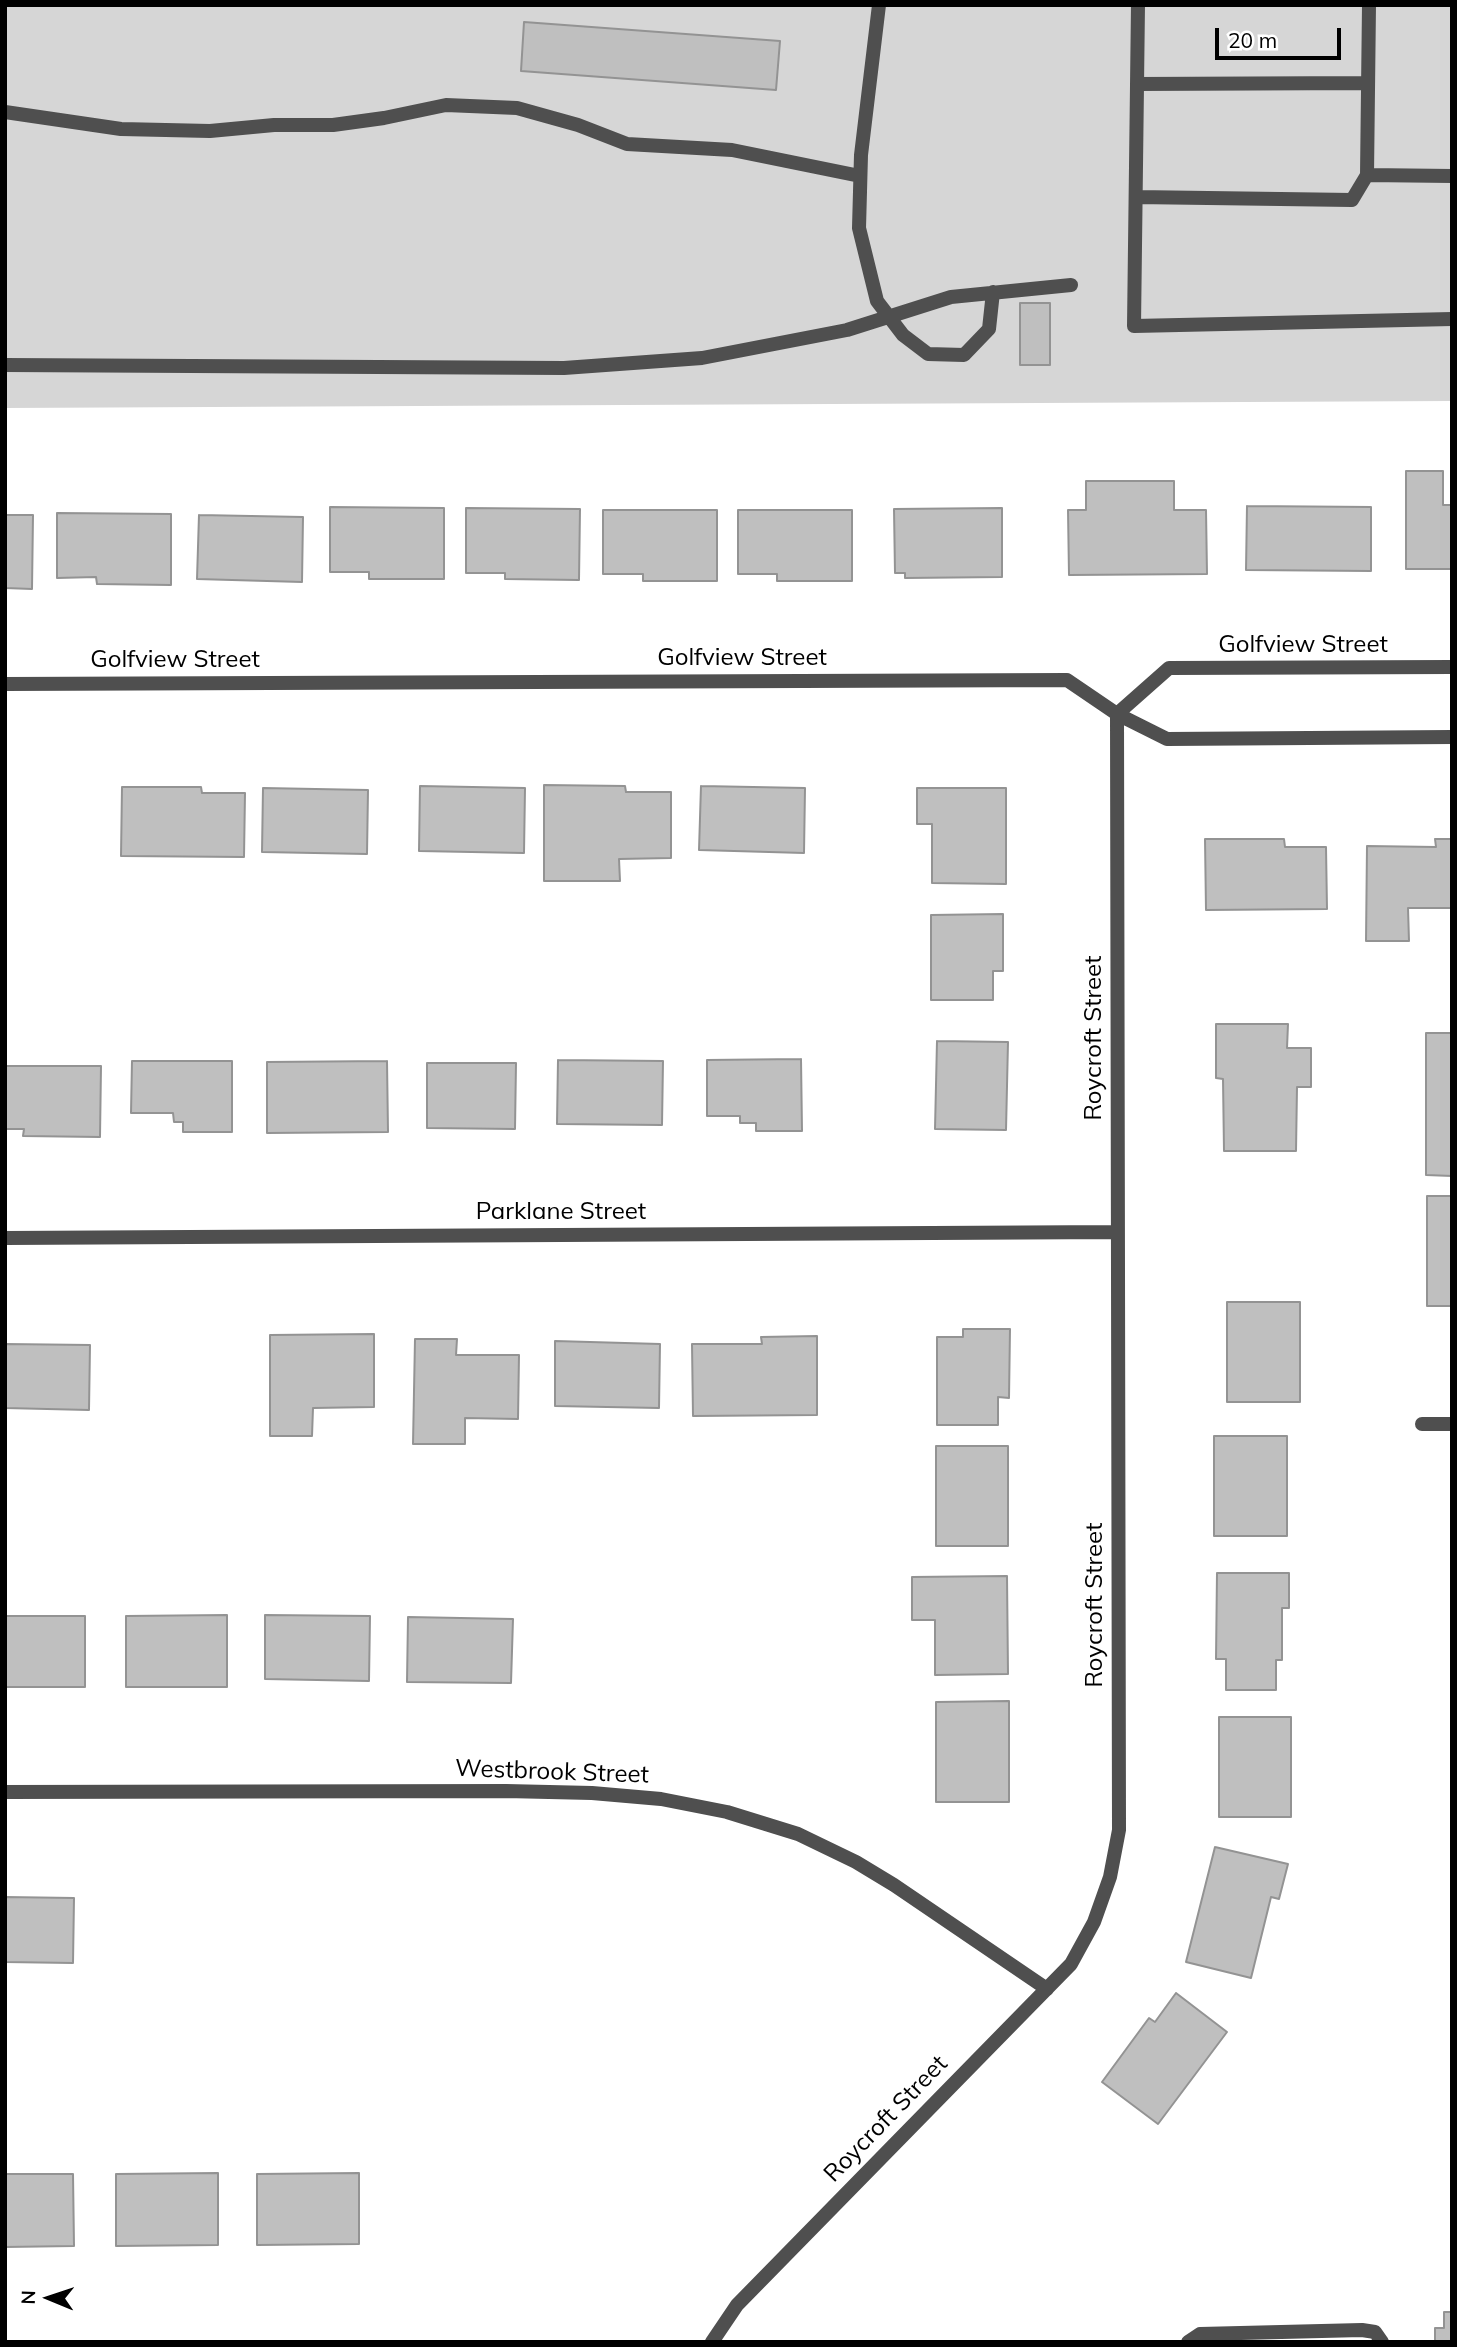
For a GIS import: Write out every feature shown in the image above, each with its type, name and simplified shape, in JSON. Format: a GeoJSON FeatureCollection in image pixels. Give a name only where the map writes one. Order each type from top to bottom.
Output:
{"type":"FeatureCollection","features":[{"type":"Feature","properties":{"kind":"street"},"geometry":{"type":"LineString","coordinates":[[878,5],[860,176],[859,228],[877,300],[903,335],[928,354],[964,355],[989,329],[993,292]]}},
{"type":"Feature","properties":{"kind":"street"},"geometry":{"type":"LineString","coordinates":[[1139,5],[1134,326],[1452,319]]}},
{"type":"Feature","properties":{"kind":"street"},"geometry":{"type":"LineString","coordinates":[[1136,197],[1352,200],[1367,174],[1369,5]]}},
{"type":"Feature","properties":{"kind":"street"},"geometry":{"type":"LineString","coordinates":[[1137,84],[1368,83]]}},
{"type":"Feature","properties":{"kind":"street"},"geometry":{"type":"LineString","coordinates":[[5,112],[121,130],[210,131],[274,125],[333,125],[383,118],[446,104],[517,108],[578,125],[627,144],[732,150],[860,176]]}},
{"type":"Feature","properties":{"kind":"street"},"geometry":{"type":"LineString","coordinates":[[1367,174],[1452,176]]}},
{"type":"Feature","properties":{"kind":"street"},"geometry":{"type":"LineString","coordinates":[[5,365],[564,368],[702,358],[847,330],[951,297],[1071,285]]}},
{"type":"Feature","properties":{"kind":"street","name":"Golfview Street"},"geometry":{"type":"LineString","coordinates":[[5,684],[1068,680],[1116,714],[1169,668],[1452,667]]}},
{"type":"Feature","properties":{"kind":"street"},"geometry":{"type":"LineString","coordinates":[[1116,714],[1167,739],[1452,737]]}},
{"type":"Feature","properties":{"kind":"street","name":"Roycroft Street"},"geometry":{"type":"LineString","coordinates":[[712,2342],[737,2305],[1071,1964],[1094,1922],[1110,1877],[1119,1830],[1116,714]]}},
{"type":"Feature","properties":{"kind":"street","name":"Parklane Street"},"geometry":{"type":"LineString","coordinates":[[5,1238],[1117,1232]]}},
{"type":"Feature","properties":{"kind":"street"},"geometry":{"type":"LineString","coordinates":[[1422,1424],[1452,1424]]}},
{"type":"Feature","properties":{"kind":"street","name":"Westbrook Street"},"geometry":{"type":"LineString","coordinates":[[5,1792],[506,1791],[592,1793],[661,1799],[727,1812],[798,1833],[856,1862],[894,1885],[1047,1989]]}},
{"type":"Feature","properties":{"kind":"street"},"geometry":{"type":"LineString","coordinates":[[1188,2342],[1200,2334],[1362,2330],[1376,2332],[1382,2342]]}},
{"type":"Feature","properties":{"kind":"shaded area"},"geometry":{"type":"Polygon","coordinates":[[[5,5],[1452,5],[1452,401],[5,408],[5,5]]]}},
{"type":"Feature","properties":{"kind":"building"},"geometry":{"type":"Polygon","coordinates":[[[524,22],[780,41],[776,90],[521,71],[524,22]]]}},
{"type":"Feature","properties":{"kind":"building"},"geometry":{"type":"Polygon","coordinates":[[[1020,303],[1050,303],[1050,365],[1020,365],[1020,303]]]}},
{"type":"Feature","properties":{"kind":"building"},"geometry":{"type":"Polygon","coordinates":[[[1406,471],[1443,471],[1443,505],[1452,505],[1452,569],[1406,569],[1406,471]]]}},
{"type":"Feature","properties":{"kind":"building"},"geometry":{"type":"Polygon","coordinates":[[[1086,481],[1174,481],[1174,510],[1206,510],[1207,574],[1069,575],[1068,510],[1086,510],[1086,481]]]}},
{"type":"Feature","properties":{"kind":"building"},"geometry":{"type":"Polygon","coordinates":[[[1247,506],[1371,507],[1371,571],[1246,570],[1247,506]]]}},
{"type":"Feature","properties":{"kind":"building"},"geometry":{"type":"Polygon","coordinates":[[[330,507],[444,508],[444,579],[369,579],[369,572],[330,572],[330,507]]]}},
{"type":"Feature","properties":{"kind":"building"},"geometry":{"type":"Polygon","coordinates":[[[466,508],[580,509],[579,580],[505,579],[505,573],[466,573],[466,508]]]}},
{"type":"Feature","properties":{"kind":"building"},"geometry":{"type":"Polygon","coordinates":[[[1002,508],[1002,577],[905,578],[905,573],[895,573],[894,509],[1002,508]]]}},
{"type":"Feature","properties":{"kind":"building"},"geometry":{"type":"Polygon","coordinates":[[[603,510],[717,510],[717,581],[643,581],[643,574],[603,574],[603,510]]]}},
{"type":"Feature","properties":{"kind":"building"},"geometry":{"type":"Polygon","coordinates":[[[738,510],[852,510],[852,581],[777,581],[777,574],[738,574],[738,510]]]}},
{"type":"Feature","properties":{"kind":"building"},"geometry":{"type":"Polygon","coordinates":[[[57,513],[171,514],[171,585],[97,584],[96,577],[57,578],[57,513]]]}},
{"type":"Feature","properties":{"kind":"building"},"geometry":{"type":"Polygon","coordinates":[[[5,515],[33,515],[32,589],[5,588],[5,515]]]}},
{"type":"Feature","properties":{"kind":"building"},"geometry":{"type":"Polygon","coordinates":[[[199,515],[303,517],[302,582],[197,579],[199,515]]]}},
{"type":"Feature","properties":{"kind":"building"},"geometry":{"type":"Polygon","coordinates":[[[544,785],[625,786],[626,792],[671,792],[671,858],[619,859],[620,881],[544,881],[544,785]]]}},
{"type":"Feature","properties":{"kind":"building"},"geometry":{"type":"Polygon","coordinates":[[[420,786],[525,788],[524,853],[419,851],[420,786]]]}},
{"type":"Feature","properties":{"kind":"building"},"geometry":{"type":"Polygon","coordinates":[[[701,786],[805,788],[804,853],[699,850],[701,786]]]}},
{"type":"Feature","properties":{"kind":"building"},"geometry":{"type":"Polygon","coordinates":[[[122,787],[201,787],[202,793],[245,793],[244,857],[121,856],[122,787]]]}},
{"type":"Feature","properties":{"kind":"building"},"geometry":{"type":"Polygon","coordinates":[[[263,788],[368,790],[367,854],[262,852],[263,788]]]}},
{"type":"Feature","properties":{"kind":"building"},"geometry":{"type":"Polygon","coordinates":[[[917,788],[1006,788],[1006,884],[932,883],[932,824],[917,824],[917,788]]]}},
{"type":"Feature","properties":{"kind":"building"},"geometry":{"type":"Polygon","coordinates":[[[1205,839],[1284,839],[1285,847],[1326,847],[1327,909],[1206,910],[1205,839]]]}},
{"type":"Feature","properties":{"kind":"building"},"geometry":{"type":"Polygon","coordinates":[[[1435,839],[1452,839],[1452,908],[1408,908],[1409,941],[1366,941],[1367,846],[1436,847],[1435,839]]]}},
{"type":"Feature","properties":{"kind":"building"},"geometry":{"type":"Polygon","coordinates":[[[1003,914],[1003,971],[993,971],[993,1000],[931,1000],[931,915],[1003,914]]]}},
{"type":"Feature","properties":{"kind":"building"},"geometry":{"type":"Polygon","coordinates":[[[1216,1024],[1288,1024],[1287,1048],[1311,1048],[1311,1087],[1297,1087],[1296,1151],[1224,1151],[1223,1079],[1216,1078],[1216,1024]]]}},
{"type":"Feature","properties":{"kind":"building"},"geometry":{"type":"Polygon","coordinates":[[[1426,1033],[1452,1033],[1452,1176],[1426,1175],[1426,1033]]]}},
{"type":"Feature","properties":{"kind":"building"},"geometry":{"type":"Polygon","coordinates":[[[937,1041],[1008,1042],[1006,1130],[935,1129],[937,1041]]]}},
{"type":"Feature","properties":{"kind":"building"},"geometry":{"type":"Polygon","coordinates":[[[801,1059],[802,1131],[756,1131],[756,1123],[740,1123],[740,1116],[707,1116],[707,1060],[801,1059]]]}},
{"type":"Feature","properties":{"kind":"building"},"geometry":{"type":"Polygon","coordinates":[[[558,1060],[663,1061],[662,1125],[557,1124],[558,1060]]]}},
{"type":"Feature","properties":{"kind":"building"},"geometry":{"type":"Polygon","coordinates":[[[132,1061],[232,1061],[232,1132],[183,1132],[183,1122],[174,1122],[173,1113],[131,1113],[132,1061]]]}},
{"type":"Feature","properties":{"kind":"building"},"geometry":{"type":"Polygon","coordinates":[[[387,1061],[388,1132],[267,1133],[267,1062],[387,1061]]]}},
{"type":"Feature","properties":{"kind":"building"},"geometry":{"type":"Polygon","coordinates":[[[427,1063],[516,1063],[515,1129],[427,1128],[427,1063]]]}},
{"type":"Feature","properties":{"kind":"building"},"geometry":{"type":"Polygon","coordinates":[[[5,1066],[101,1066],[100,1137],[23,1136],[24,1129],[5,1129],[5,1066]]]}},
{"type":"Feature","properties":{"kind":"building"},"geometry":{"type":"Polygon","coordinates":[[[1427,1196],[1452,1196],[1452,1306],[1427,1306],[1427,1196]]]}},
{"type":"Feature","properties":{"kind":"building"},"geometry":{"type":"Polygon","coordinates":[[[1227,1302],[1300,1302],[1300,1402],[1227,1402],[1227,1302]]]}},
{"type":"Feature","properties":{"kind":"building"},"geometry":{"type":"Polygon","coordinates":[[[963,1329],[1010,1329],[1009,1398],[998,1397],[998,1425],[937,1425],[937,1337],[963,1337],[963,1329]]]}},
{"type":"Feature","properties":{"kind":"building"},"geometry":{"type":"Polygon","coordinates":[[[374,1334],[374,1407],[313,1408],[312,1436],[270,1436],[270,1335],[374,1334]]]}},
{"type":"Feature","properties":{"kind":"building"},"geometry":{"type":"Polygon","coordinates":[[[817,1336],[817,1415],[693,1416],[692,1344],[762,1344],[761,1337],[817,1336]]]}},
{"type":"Feature","properties":{"kind":"building"},"geometry":{"type":"Polygon","coordinates":[[[415,1339],[457,1339],[456,1355],[519,1355],[518,1419],[465,1418],[465,1444],[413,1444],[415,1339]]]}},
{"type":"Feature","properties":{"kind":"building"},"geometry":{"type":"Polygon","coordinates":[[[555,1341],[660,1344],[659,1408],[555,1406],[555,1341]]]}},
{"type":"Feature","properties":{"kind":"building"},"geometry":{"type":"Polygon","coordinates":[[[5,1344],[90,1345],[89,1410],[5,1408],[5,1344]]]}},
{"type":"Feature","properties":{"kind":"building"},"geometry":{"type":"Polygon","coordinates":[[[1214,1436],[1287,1436],[1287,1536],[1214,1536],[1214,1436]]]}},
{"type":"Feature","properties":{"kind":"building"},"geometry":{"type":"Polygon","coordinates":[[[936,1446],[1008,1446],[1008,1546],[936,1546],[936,1446]]]}},
{"type":"Feature","properties":{"kind":"building"},"geometry":{"type":"Polygon","coordinates":[[[1217,1573],[1289,1573],[1289,1608],[1282,1608],[1282,1660],[1276,1660],[1276,1690],[1226,1690],[1226,1659],[1216,1659],[1217,1573]]]}},
{"type":"Feature","properties":{"kind":"building"},"geometry":{"type":"Polygon","coordinates":[[[1007,1576],[1008,1674],[935,1675],[935,1620],[912,1620],[912,1577],[1007,1576]]]}},
{"type":"Feature","properties":{"kind":"building"},"geometry":{"type":"Polygon","coordinates":[[[227,1615],[227,1687],[126,1687],[126,1616],[227,1615]]]}},
{"type":"Feature","properties":{"kind":"building"},"geometry":{"type":"Polygon","coordinates":[[[265,1615],[370,1616],[369,1681],[265,1679],[265,1615]]]}},
{"type":"Feature","properties":{"kind":"building"},"geometry":{"type":"Polygon","coordinates":[[[5,1616],[85,1616],[85,1687],[5,1687],[5,1616]]]}},
{"type":"Feature","properties":{"kind":"building"},"geometry":{"type":"Polygon","coordinates":[[[408,1617],[513,1619],[511,1683],[407,1682],[408,1617]]]}},
{"type":"Feature","properties":{"kind":"building"},"geometry":{"type":"Polygon","coordinates":[[[1009,1701],[1009,1802],[936,1802],[936,1702],[1009,1701]]]}},
{"type":"Feature","properties":{"kind":"building"},"geometry":{"type":"Polygon","coordinates":[[[1219,1717],[1291,1717],[1291,1817],[1219,1817],[1219,1717]]]}},
{"type":"Feature","properties":{"kind":"building"},"geometry":{"type":"Polygon","coordinates":[[[1215,1847],[1288,1864],[1279,1899],[1271,1897],[1251,1978],[1186,1962],[1215,1847]]]}},
{"type":"Feature","properties":{"kind":"building"},"geometry":{"type":"Polygon","coordinates":[[[5,1897],[74,1898],[73,1963],[5,1962],[5,1897]]]}},
{"type":"Feature","properties":{"kind":"building"},"geometry":{"type":"Polygon","coordinates":[[[1176,1993],[1227,2032],[1158,2124],[1102,2082],[1149,2018],[1155,2022],[1176,1993]]]}},
{"type":"Feature","properties":{"kind":"building"},"geometry":{"type":"Polygon","coordinates":[[[218,2173],[218,2245],[116,2246],[116,2174],[218,2173]]]}},
{"type":"Feature","properties":{"kind":"building"},"geometry":{"type":"Polygon","coordinates":[[[359,2173],[359,2244],[257,2245],[257,2174],[359,2173]]]}},
{"type":"Feature","properties":{"kind":"building"},"geometry":{"type":"Polygon","coordinates":[[[5,2174],[73,2174],[74,2246],[5,2247],[5,2174]]]}},
{"type":"Feature","properties":{"kind":"building"},"geometry":{"type":"Polygon","coordinates":[[[1444,2312],[1452,2312],[1452,2342],[1435,2342],[1435,2328],[1444,2328],[1444,2312]]]}}]}
